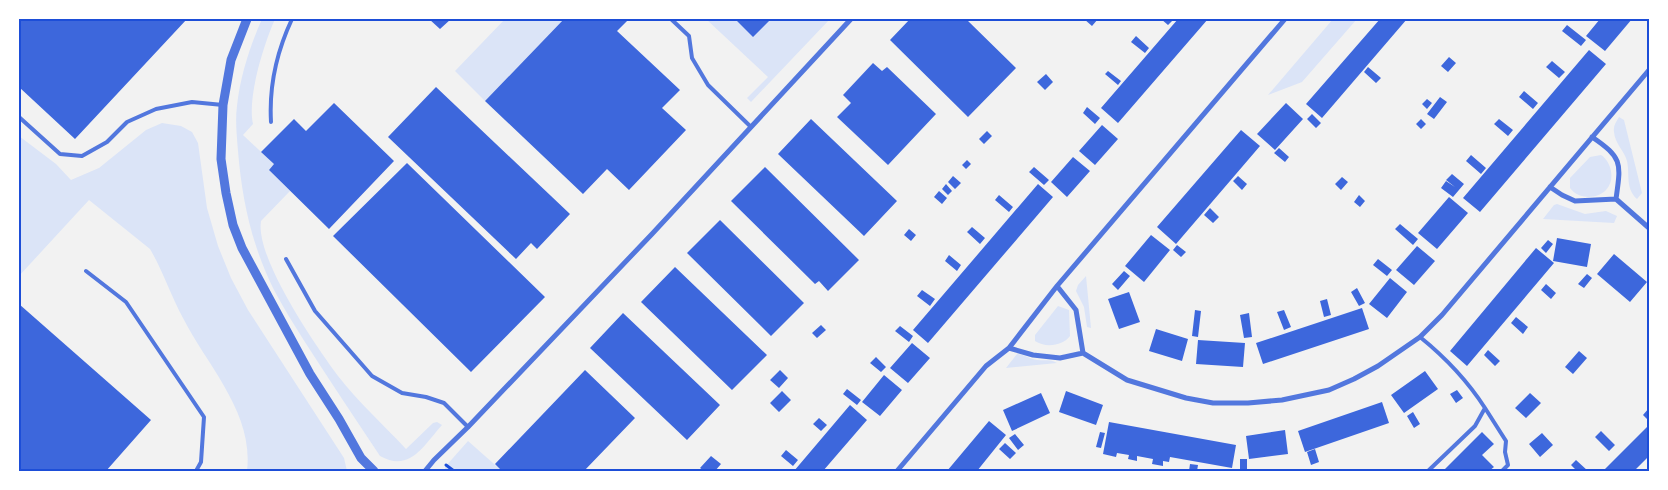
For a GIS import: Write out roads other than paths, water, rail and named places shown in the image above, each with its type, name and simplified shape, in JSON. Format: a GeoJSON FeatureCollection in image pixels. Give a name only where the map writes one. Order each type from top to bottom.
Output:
{"type":"FeatureCollection","features":[{"type":"Feature","properties":{"kind":"street"},"geometry":{"type":"LineString","coordinates":[[247,19],[231,60],[223,105],[221,159],[233,226],[242,248],[310,374],[362,458],[374,471]]}},
{"type":"Feature","properties":{"kind":"street"},"geometry":{"type":"LineString","coordinates":[[425,471],[851,19]]}},
{"type":"Feature","properties":{"kind":"street"},"geometry":{"type":"LineString","coordinates":[[897,471],[986,366],[1009,348],[1057,286],[1285,19]]}},
{"type":"Feature","properties":{"kind":"street"},"geometry":{"type":"LineString","coordinates":[[1009,348],[1033,355],[1060,358],[1083,353],[1127,380],[1152,389],[1212,403],[1248,403],[1282,400],[1329,390],[1378,366],[1420,337],[1442,314],[1649,70]]}},
{"type":"Feature","properties":{"kind":"street"},"geometry":{"type":"LineString","coordinates":[[1592,137],[1609,148],[1618,161],[1620,170],[1616,199]]}},
{"type":"Feature","properties":{"kind":"street"},"geometry":{"type":"LineString","coordinates":[[1550,187],[1562,196],[1575,201],[1589,202],[1598,199],[1616,199],[1649,228]]}},
{"type":"Feature","properties":{"kind":"street"},"geometry":{"type":"LineString","coordinates":[[1057,286],[1076,310],[1083,353]]}},
{"type":"Feature","properties":{"kind":"lane"},"geometry":{"type":"LineString","coordinates":[[271,122],[270,103],[274,72],[292,19]]}},
{"type":"Feature","properties":{"kind":"lane"},"geometry":{"type":"LineString","coordinates":[[671,19],[689,36],[692,58],[708,85],[751,127]]}},
{"type":"Feature","properties":{"kind":"lane"},"geometry":{"type":"LineString","coordinates":[[19,117],[60,154],[82,156],[107,142],[126,122],[156,109],[192,102],[223,105]]}},
{"type":"Feature","properties":{"kind":"lane"},"geometry":{"type":"LineString","coordinates":[[286,259],[315,311],[372,376],[402,393],[426,397],[444,403],[468,427]]}},
{"type":"Feature","properties":{"kind":"lane"},"geometry":{"type":"LineString","coordinates":[[86,271],[126,302],[204,417],[201,462],[196,471]]}},
{"type":"Feature","properties":{"kind":"lane"},"geometry":{"type":"LineString","coordinates":[[1420,337],[1455,368],[1471,387],[1506,441],[1505,452],[1508,465],[1502,471]]}},
{"type":"Feature","properties":{"kind":"lane"},"geometry":{"type":"LineString","coordinates":[[1428,471],[1475,426],[1485,408]]}}]}
